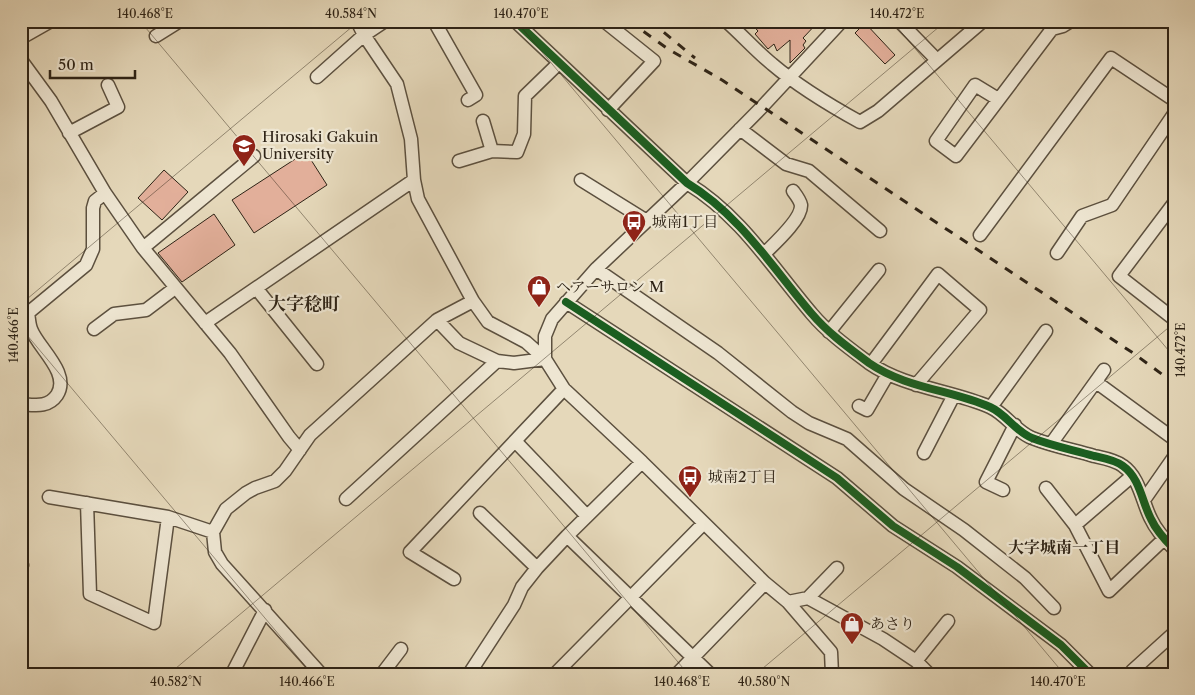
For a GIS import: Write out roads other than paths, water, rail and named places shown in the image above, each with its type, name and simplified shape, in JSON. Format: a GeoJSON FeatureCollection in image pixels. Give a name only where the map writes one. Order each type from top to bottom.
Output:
{"type":"FeatureCollection","features":[{"type":"Feature","properties":{"kind":"street"},"geometry":{"type":"LineString","coordinates":[[21,38],[51,21]]}},
{"type":"Feature","properties":{"kind":"street"},"geometry":{"type":"LineString","coordinates":[[156,36],[180,21]]}},
{"type":"Feature","properties":{"kind":"street"},"geometry":{"type":"LineString","coordinates":[[357,21],[364,35],[397,84],[411,139],[414,180],[418,200],[473,301],[488,322],[526,342],[545,360],[564,389],[642,462],[765,583],[788,602],[831,652],[832,674]]}},
{"type":"Feature","properties":{"kind":"street"},"geometry":{"type":"LineString","coordinates":[[317,77],[364,35],[385,21]]}},
{"type":"Feature","properties":{"kind":"street"},"geometry":{"type":"LineString","coordinates":[[434,21],[476,94],[468,100]]}},
{"type":"Feature","properties":{"kind":"street"},"geometry":{"type":"LineString","coordinates":[[516,21],[559,64],[687,183],[700,191],[734,219],[829,332],[871,364],[888,374],[916,385],[991,407],[1005,415],[1030,438],[1115,462],[1123,466],[1132,476],[1151,519],[1164,539],[1174,549]]}},
{"type":"Feature","properties":{"kind":"street"},"geometry":{"type":"LineString","coordinates":[[604,21],[654,61],[608,110]]}},
{"type":"Feature","properties":{"kind":"street"},"geometry":{"type":"LineString","coordinates":[[726,21],[789,77],[833,107],[860,122],[878,111],[983,21]]}},
{"type":"Feature","properties":{"kind":"street"},"geometry":{"type":"LineString","coordinates":[[545,360],[545,336],[552,319],[566,302],[596,269],[687,183],[842,21]]}},
{"type":"Feature","properties":{"kind":"street"},"geometry":{"type":"LineString","coordinates":[[899,21],[937,60]]}},
{"type":"Feature","properties":{"kind":"street"},"geometry":{"type":"LineString","coordinates":[[998,99],[975,85],[936,141],[956,156],[998,99],[1049,25],[1063,26],[1071,21]]}},
{"type":"Feature","properties":{"kind":"street"},"geometry":{"type":"LineString","coordinates":[[980,235],[1111,58],[1174,100]]}},
{"type":"Feature","properties":{"kind":"street"},"geometry":{"type":"LineString","coordinates":[[21,60],[51,101],[105,193],[143,248],[230,353],[300,450]]}},
{"type":"Feature","properties":{"kind":"street"},"geometry":{"type":"LineString","coordinates":[[459,161],[492,151],[517,152],[524,134],[525,96],[559,64]]}},
{"type":"Feature","properties":{"kind":"street"},"geometry":{"type":"LineString","coordinates":[[69,133],[118,107],[108,85]]}},
{"type":"Feature","properties":{"kind":"street"},"geometry":{"type":"LineString","coordinates":[[1057,253],[1082,216],[1112,205],[1174,114]]}},
{"type":"Feature","properties":{"kind":"street"},"geometry":{"type":"LineString","coordinates":[[484,121],[492,151]]}},
{"type":"Feature","properties":{"kind":"street"},"geometry":{"type":"LineString","coordinates":[[740,129],[786,164],[809,171],[880,231]]}},
{"type":"Feature","properties":{"kind":"street"},"geometry":{"type":"LineString","coordinates":[[143,248],[254,156]]}},
{"type":"Feature","properties":{"kind":"street"},"geometry":{"type":"LineString","coordinates":[[204,323],[414,180]]}},
{"type":"Feature","properties":{"kind":"street"},"geometry":{"type":"LineString","coordinates":[[581,180],[647,221]]}},
{"type":"Feature","properties":{"kind":"street"},"geometry":{"type":"LineString","coordinates":[[764,253],[795,220],[800,210],[801,203],[793,191]]}},
{"type":"Feature","properties":{"kind":"street"},"geometry":{"type":"LineString","coordinates":[[21,404],[41,406],[52,401],[58,393],[61,379],[56,368],[38,343],[24,315],[86,265],[93,249],[93,208],[95,201],[105,193]]}},
{"type":"Feature","properties":{"kind":"street"},"geometry":{"type":"LineString","coordinates":[[1174,203],[1119,276],[1174,319]]}},
{"type":"Feature","properties":{"kind":"street"},"geometry":{"type":"LineString","coordinates":[[596,269],[718,352],[808,423],[847,439],[904,489],[964,530],[1026,578],[1054,608]]}},
{"type":"Feature","properties":{"kind":"street"},"geometry":{"type":"LineString","coordinates":[[829,332],[879,270]]}},
{"type":"Feature","properties":{"kind":"street"},"geometry":{"type":"LineString","coordinates":[[871,364],[938,274],[980,310],[916,385]]}},
{"type":"Feature","properties":{"kind":"street"},"geometry":{"type":"LineString","coordinates":[[94,329],[114,314],[146,310],[175,288]]}},
{"type":"Feature","properties":{"kind":"street"},"geometry":{"type":"LineString","coordinates":[[256,288],[317,364]]}},
{"type":"Feature","properties":{"kind":"street"},"geometry":{"type":"LineString","coordinates":[[322,674],[222,564],[215,552],[213,532],[226,509],[246,493],[275,481],[286,471],[310,435],[437,320],[473,301]]}},
{"type":"Feature","properties":{"kind":"street"},"geometry":{"type":"LineString","coordinates":[[566,302],[837,478],[893,526],[957,567],[1048,635],[1090,674]]}},
{"type":"Feature","properties":{"kind":"street"},"geometry":{"type":"LineString","coordinates":[[437,320],[458,343],[497,361],[514,363],[545,360]]}},
{"type":"Feature","properties":{"kind":"street"},"geometry":{"type":"LineString","coordinates":[[991,407],[1046,331]]}},
{"type":"Feature","properties":{"kind":"street"},"geometry":{"type":"LineString","coordinates":[[346,499],[497,361]]}},
{"type":"Feature","properties":{"kind":"street"},"geometry":{"type":"LineString","coordinates":[[1052,444],[1104,370]]}},
{"type":"Feature","properties":{"kind":"street"},"geometry":{"type":"LineString","coordinates":[[859,406],[867,410],[888,374]]}},
{"type":"Feature","properties":{"kind":"street"},"geometry":{"type":"LineString","coordinates":[[1096,382],[1174,439]]}},
{"type":"Feature","properties":{"kind":"street"},"geometry":{"type":"LineString","coordinates":[[454,579],[410,552],[564,389]]}},
{"type":"Feature","properties":{"kind":"street"},"geometry":{"type":"LineString","coordinates":[[924,453],[954,395]]}},
{"type":"Feature","properties":{"kind":"street"},"geometry":{"type":"LineString","coordinates":[[1003,490],[986,482],[1015,425]]}},
{"type":"Feature","properties":{"kind":"street"},"geometry":{"type":"LineString","coordinates":[[515,441],[587,516]]}},
{"type":"Feature","properties":{"kind":"street"},"geometry":{"type":"LineString","coordinates":[[1144,500],[1174,457]]}},
{"type":"Feature","properties":{"kind":"street"},"geometry":{"type":"LineString","coordinates":[[469,674],[514,605],[522,587],[587,516],[642,462]]}},
{"type":"Feature","properties":{"kind":"street"},"geometry":{"type":"LineString","coordinates":[[1075,525],[1132,476]]}},
{"type":"Feature","properties":{"kind":"street"},"geometry":{"type":"LineString","coordinates":[[1046,488],[1075,525],[1108,590],[1164,539]]}},
{"type":"Feature","properties":{"kind":"street"},"geometry":{"type":"LineString","coordinates":[[49,497],[168,517],[213,532]]}},
{"type":"Feature","properties":{"kind":"street"},"geometry":{"type":"LineString","coordinates":[[87,503],[90,594],[154,622],[168,517]]}},
{"type":"Feature","properties":{"kind":"street"},"geometry":{"type":"LineString","coordinates":[[480,513],[538,568]]}},
{"type":"Feature","properties":{"kind":"street"},"geometry":{"type":"LineString","coordinates":[[556,674],[704,524]]}},
{"type":"Feature","properties":{"kind":"street"},"geometry":{"type":"LineString","coordinates":[[568,536],[710,674]]}},
{"type":"Feature","properties":{"kind":"street"},"geometry":{"type":"LineString","coordinates":[[788,602],[808,598],[838,568]]}},
{"type":"Feature","properties":{"kind":"street"},"geometry":{"type":"LineString","coordinates":[[677,674],[765,583]]}},
{"type":"Feature","properties":{"kind":"street"},"geometry":{"type":"LineString","coordinates":[[808,598],[867,630],[916,660],[929,674]]}},
{"type":"Feature","properties":{"kind":"street"},"geometry":{"type":"LineString","coordinates":[[232,674],[265,610]]}},
{"type":"Feature","properties":{"kind":"street"},"geometry":{"type":"LineString","coordinates":[[916,660],[948,621]]}},
{"type":"Feature","properties":{"kind":"street"},"geometry":{"type":"LineString","coordinates":[[1132,671],[1174,633]]}},
{"type":"Feature","properties":{"kind":"street"},"geometry":{"type":"LineString","coordinates":[[382,674],[401,648]]}},
{"type":"Feature","properties":{"kind":"railway"},"geometry":{"type":"LineString","coordinates":[[629,21],[668,49],[722,80],[1133,353],[1174,383]]}},
{"type":"Feature","properties":{"kind":"railway"},"geometry":{"type":"LineString","coordinates":[[650,21],[695,58]]}},
{"type":"Feature","properties":{"kind":"place","name":"Hirosaki Gakuin University"},"geometry":{"type":"Point","coordinates":[244,167]}},
{"type":"Feature","properties":{"kind":"place","name":"城南1丁目"},"geometry":{"type":"Point","coordinates":[634,243]}},
{"type":"Feature","properties":{"kind":"place","name":"ヘアーサロン M"},"geometry":{"type":"Point","coordinates":[539,308]}},
{"type":"Feature","properties":{"kind":"place","name":"城南2丁目"},"geometry":{"type":"Point","coordinates":[690,498]}},
{"type":"Feature","properties":{"kind":"place","name":"あさり"},"geometry":{"type":"Point","coordinates":[852,645]}},
{"type":"Feature","properties":{"kind":"district","name":"大字稔町"},"geometry":{"type":"Point","coordinates":[304,304]}},
{"type":"Feature","properties":{"kind":"district","name":"大字城南一丁目"},"geometry":{"type":"Point","coordinates":[1064,547]}}]}
